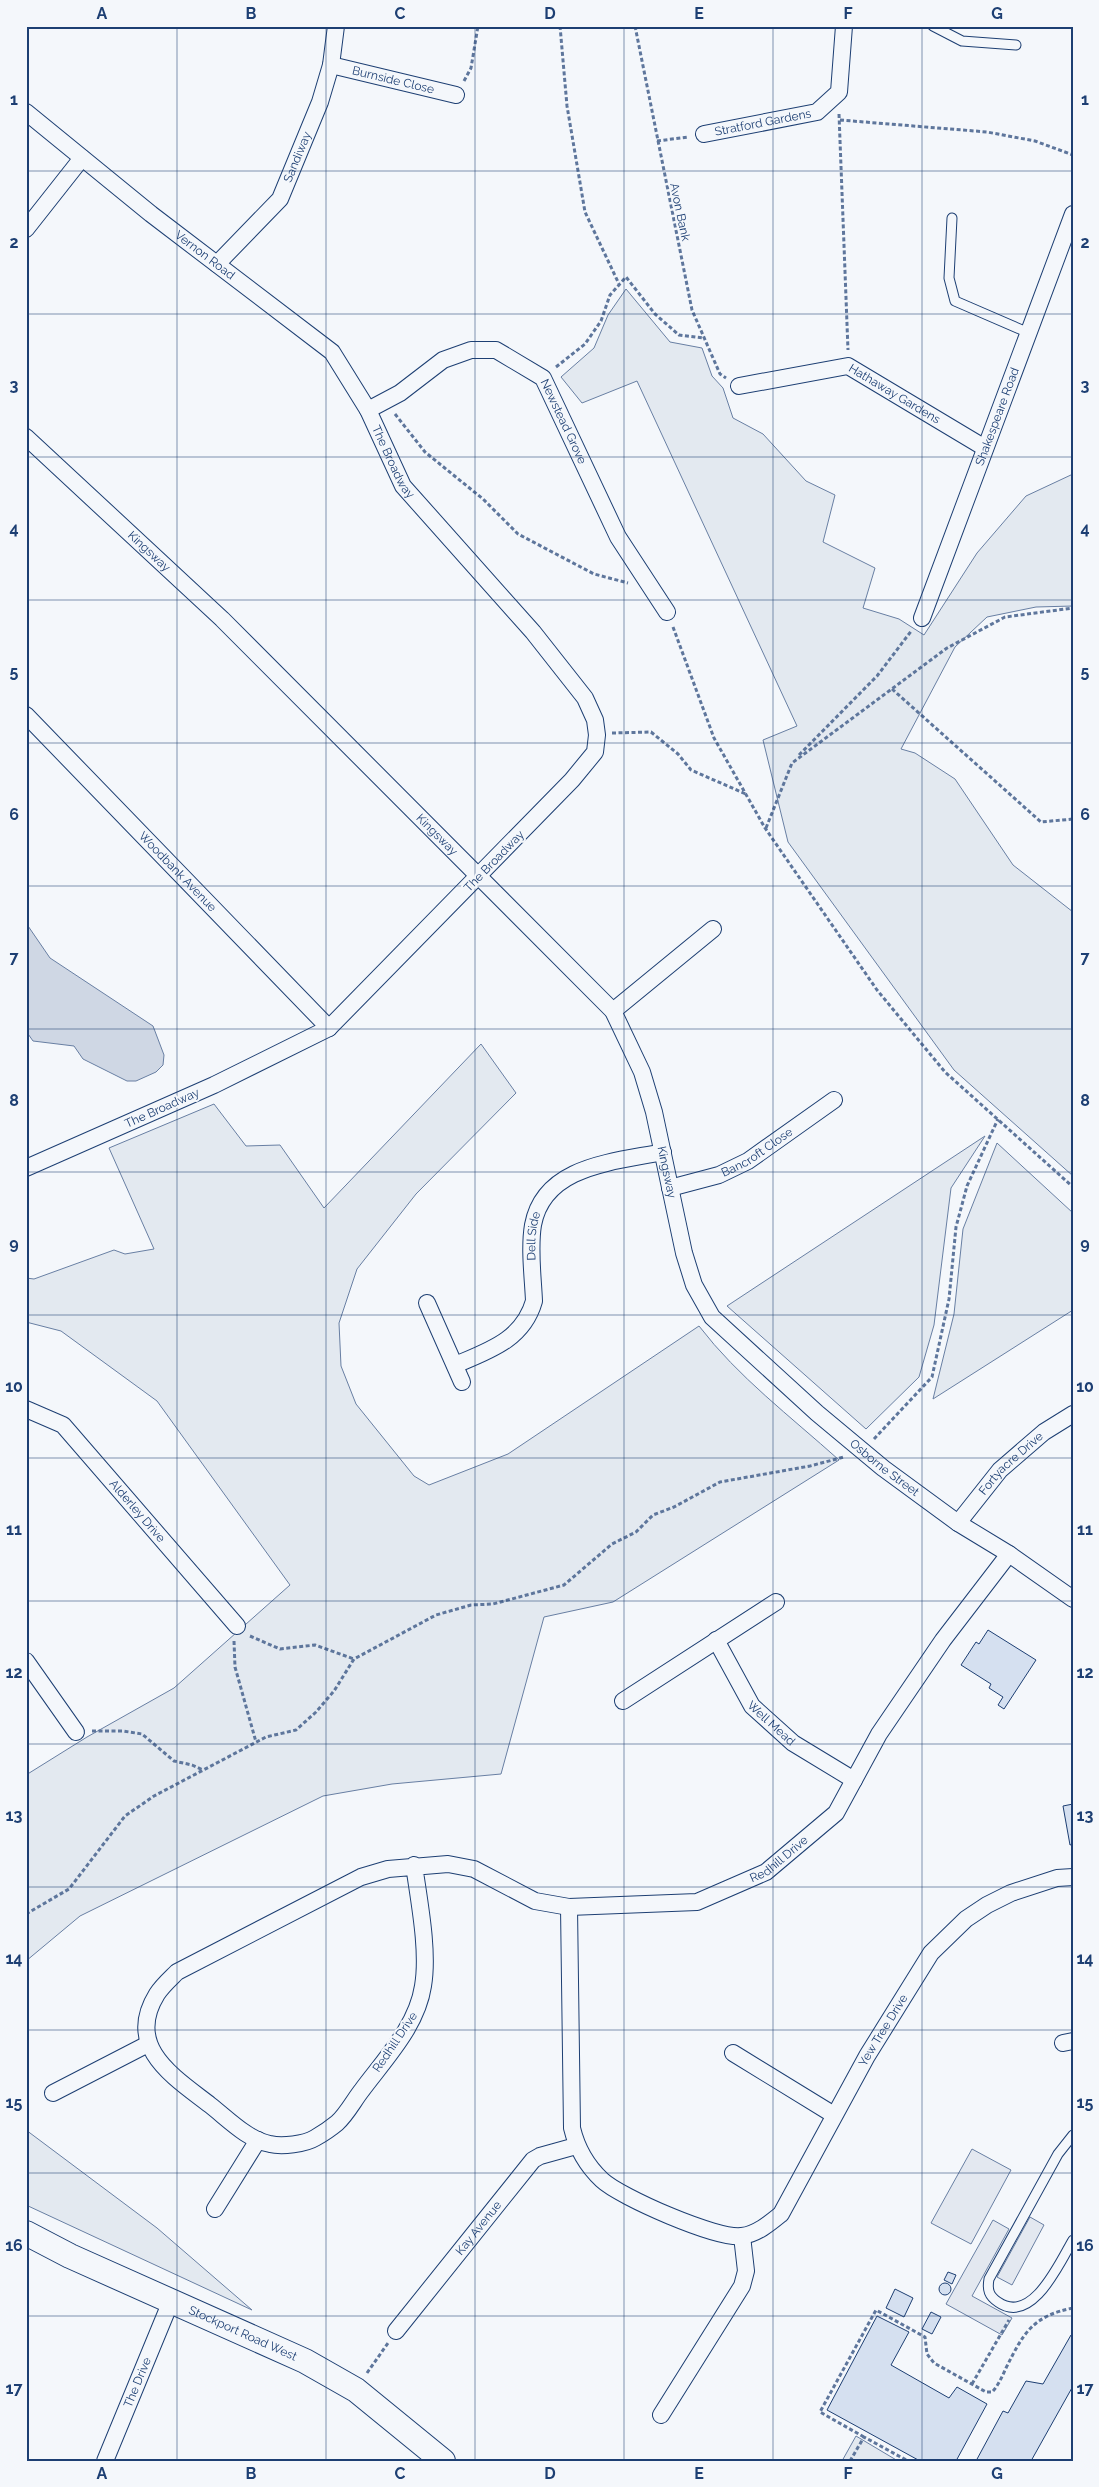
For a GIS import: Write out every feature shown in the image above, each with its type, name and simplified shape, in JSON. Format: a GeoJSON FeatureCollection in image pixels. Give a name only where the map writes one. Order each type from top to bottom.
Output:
{"type":"FeatureCollection","features":[{"type":"Feature","properties":{"kind":"main road","name":"Stockport Road West"},"geometry":{"type":"LineString","coordinates":[[26,2233],[70,2256],[305,2360],[356,2390],[444,2461]]}},
{"type":"Feature","properties":{"kind":"street","name":"Sandiway"},"geometry":{"type":"LineString","coordinates":[[217,264],[280,199],[320,102],[331,65],[336,26]]}},
{"type":"Feature","properties":{"kind":"street"},"geometry":{"type":"LineString","coordinates":[[839,92],[844,26]]}},
{"type":"Feature","properties":{"kind":"street","name":"Burnside Close"},"geometry":{"type":"LineString","coordinates":[[331,65],[456,95]]}},
{"type":"Feature","properties":{"kind":"street","name":"Stratford Gardens"},"geometry":{"type":"LineString","coordinates":[[704,134],[817,112],[839,92]]}},
{"type":"Feature","properties":{"kind":"street","name":"Vernon Road"},"geometry":{"type":"LineString","coordinates":[[26,112],[217,264],[332,352],[368,410]]}},
{"type":"Feature","properties":{"kind":"street"},"geometry":{"type":"LineString","coordinates":[[26,229],[82,158]]}},
{"type":"Feature","properties":{"kind":"street","name":"Shakespeare Road"},"geometry":{"type":"LineString","coordinates":[[922,618],[1073,214]]}},
{"type":"Feature","properties":{"kind":"street","name":"Newstead Grove"},"geometry":{"type":"LineString","coordinates":[[368,410],[400,393],[442,360],[471,350],[496,350],[543,378],[618,536],[667,612]]}},
{"type":"Feature","properties":{"kind":"street","name":"Hathaway Gardens"},"geometry":{"type":"LineString","coordinates":[[739,386],[848,366],[985,448]]}},
{"type":"Feature","properties":{"kind":"street","name":"The Broadway"},"geometry":{"type":"LineString","coordinates":[[26,1168],[214,1086],[329,1028],[479,877],[572,780],[595,752],[597,735],[595,720],[585,698],[533,632],[403,486],[368,410]]}},
{"type":"Feature","properties":{"kind":"street","name":"Kingsway"},"geometry":{"type":"LineString","coordinates":[[26,437],[222,619],[613,1011],[642,1072],[663,1152],[684,1253],[694,1285],[712,1317]]}},
{"type":"Feature","properties":{"kind":"street","name":"Woodbank Avenue"},"geometry":{"type":"LineString","coordinates":[[26,715],[329,1028]]}},
{"type":"Feature","properties":{"kind":"street"},"geometry":{"type":"LineString","coordinates":[[613,1011],[713,929]]}},
{"type":"Feature","properties":{"kind":"street","name":"Bancroft Close"},"geometry":{"type":"LineString","coordinates":[[670,1188],[719,1175],[748,1161],[834,1100]]}},
{"type":"Feature","properties":{"kind":"street","name":"Dell Side"},"geometry":{"type":"LineString","coordinates":[[454,1365],[501,1346],[520,1328],[531,1310],[534,1301],[533,1224],[542,1200],[549,1190],[566,1177],[582,1169],[663,1152]]}},
{"type":"Feature","properties":{"kind":"street"},"geometry":{"type":"LineString","coordinates":[[427,1303],[462,1382]]}},
{"type":"Feature","properties":{"kind":"street","name":"Osborne Street"},"geometry":{"type":"LineString","coordinates":[[712,1317],[862,1451],[958,1523],[1009,1554],[1073,1600]]}},
{"type":"Feature","properties":{"kind":"street","name":"Alderley Drive"},"geometry":{"type":"LineString","coordinates":[[26,1409],[63,1425],[240,1629]]}},
{"type":"Feature","properties":{"kind":"street","name":"Fortyacre Drive"},"geometry":{"type":"LineString","coordinates":[[958,1523],[1000,1470],[1044,1432],[1073,1414]]}},
{"type":"Feature","properties":{"kind":"street","name":"Redhill Drive"},"geometry":{"type":"LineString","coordinates":[[414,1865],[423,1930],[424,1985],[417,2010],[402,2036],[338,2122],[314,2139],[288,2145],[271,2144],[258,2140],[236,2125],[166,2070],[148,2044],[146,2024],[150,2008],[157,1994],[177,1972],[360,1877],[388,1869],[414,1865],[448,1864],[474,1869],[535,1901],[569,1907],[697,1902],[766,1872],[836,1813],[879,1734],[938,1648],[1009,1554]]}},
{"type":"Feature","properties":{"kind":"street"},"geometry":{"type":"LineString","coordinates":[[623,1701],[776,1602]]}},
{"type":"Feature","properties":{"kind":"street","name":"Well Mead"},"geometry":{"type":"LineString","coordinates":[[716,1640],[752,1706],[793,1743],[854,1780]]}},
{"type":"Feature","properties":{"kind":"street"},"geometry":{"type":"LineString","coordinates":[[26,1662],[76,1732]]}},
{"type":"Feature","properties":{"kind":"street","name":"Yew Tree Drive"},"geometry":{"type":"LineString","coordinates":[[742,2236],[761,2229],[781,2214],[867,2056],[926,1961],[948,1935],[966,1919],[1011,1893],[1057,1878],[1073,1877]]}},
{"type":"Feature","properties":{"kind":"street"},"geometry":{"type":"LineString","coordinates":[[569,1907],[572,2128],[576,2146],[590,2168],[613,2190],[711,2232],[742,2236],[746,2271],[742,2286],[661,2415]]}},
{"type":"Feature","properties":{"kind":"street"},"geometry":{"type":"LineString","coordinates":[[53,2093],[148,2044]]}},
{"type":"Feature","properties":{"kind":"street"},"geometry":{"type":"LineString","coordinates":[[733,2053],[834,2115]]}},
{"type":"Feature","properties":{"kind":"street"},"geometry":{"type":"LineString","coordinates":[[215,2209],[258,2140]]}},
{"type":"Feature","properties":{"kind":"street","name":"Kay Avenue"},"geometry":{"type":"LineString","coordinates":[[396,2331],[533,2160],[540,2156],[576,2146]]}},
{"type":"Feature","properties":{"kind":"street","name":"The Drive"},"geometry":{"type":"LineString","coordinates":[[109,2459],[172,2301]]}},
{"type":"Feature","properties":{"kind":"lane"},"geometry":{"type":"LineString","coordinates":[[933,26],[962,41],[1016,46]]}},
{"type":"Feature","properties":{"kind":"lane"},"geometry":{"type":"LineString","coordinates":[[952,218],[949,278],[955,301],[1028,333]]}},
{"type":"Feature","properties":{"kind":"lane"},"geometry":{"type":"LineString","coordinates":[[1072,2135],[1058,2154],[989,2279],[987,2290],[994,2299],[1005,2306],[1016,2308],[1027,2304],[1040,2294],[1053,2276],[1073,2240]]}},
{"type":"Feature","properties":{"kind":"path"},"geometry":{"type":"LineString","coordinates":[[456,95],[470,68],[478,26]]}},
{"type":"Feature","properties":{"kind":"path"},"geometry":{"type":"LineString","coordinates":[[560,26],[567,106],[585,212],[619,284]]}},
{"type":"Feature","properties":{"kind":"path","name":"Avon Bank"},"geometry":{"type":"LineString","coordinates":[[636,26],[657,141],[692,310],[720,374],[739,386]]}},
{"type":"Feature","properties":{"kind":"path"},"geometry":{"type":"LineString","coordinates":[[839,92],[848,366]]}},
{"type":"Feature","properties":{"kind":"path"},"geometry":{"type":"LineString","coordinates":[[840,120],[988,132],[1035,141],[1073,155]]}},
{"type":"Feature","properties":{"kind":"path"},"geometry":{"type":"LineString","coordinates":[[657,141],[704,134]]}},
{"type":"Feature","properties":{"kind":"path"},"geometry":{"type":"LineString","coordinates":[[543,378],[585,344],[601,321],[610,295],[626,277],[655,314],[679,335],[704,338]]}},
{"type":"Feature","properties":{"kind":"path"},"geometry":{"type":"LineString","coordinates":[[385,402],[425,452],[483,499],[518,534],[594,574],[650,588]]}},
{"type":"Feature","properties":{"kind":"path"},"geometry":{"type":"LineString","coordinates":[[792,763],[947,648],[1006,617],[1073,608]]}},
{"type":"Feature","properties":{"kind":"path"},"geometry":{"type":"LineString","coordinates":[[667,612],[714,738],[766,828],[877,990],[945,1072],[1073,1188]]}},
{"type":"Feature","properties":{"kind":"path"},"geometry":{"type":"LineString","coordinates":[[766,828],[792,763],[877,676],[922,618]]}},
{"type":"Feature","properties":{"kind":"path"},"geometry":{"type":"LineString","coordinates":[[892,688],[1041,822],[1073,819]]}},
{"type":"Feature","properties":{"kind":"path"},"geometry":{"type":"LineString","coordinates":[[597,735],[651,732],[678,754],[691,770],[746,794]]}},
{"type":"Feature","properties":{"kind":"path"},"geometry":{"type":"LineString","coordinates":[[26,1914],[69,1889],[125,1816],[154,1796],[266,1736],[296,1730],[316,1712],[334,1691],[354,1658],[436,1615],[471,1605],[493,1604],[564,1584],[612,1544],[636,1532],[653,1515],[674,1508],[720,1482],[810,1466],[862,1451],[932,1377],[949,1299],[956,1227],[967,1186],[998,1119]]}},
{"type":"Feature","properties":{"kind":"path"},"geometry":{"type":"LineString","coordinates":[[256,1742],[235,1667],[234,1641],[240,1629],[252,1638],[280,1649],[315,1645],[354,1658]]}},
{"type":"Feature","properties":{"kind":"path"},"geometry":{"type":"LineString","coordinates":[[76,1732],[123,1731],[142,1734],[174,1761],[192,1765],[203,1770]]}},
{"type":"Feature","properties":{"kind":"path"},"geometry":{"type":"LineString","coordinates":[[972,2384],[1016,2308]]}},
{"type":"Feature","properties":{"kind":"path"},"geometry":{"type":"LineString","coordinates":[[908,2461],[820,2412],[876,2310],[925,2337],[928,2354],[934,2364],[992,2392],[1021,2338],[1030,2328],[1051,2313],[1073,2308]]}},
{"type":"Feature","properties":{"kind":"path"},"geometry":{"type":"LineString","coordinates":[[356,2390],[396,2331]]}},
{"type":"Feature","properties":{"kind":"path"},"geometry":{"type":"LineString","coordinates":[[850,2461],[864,2437]]}},
{"type":"Feature","properties":{"kind":"shaded area"},"geometry":{"type":"Polygon","coordinates":[[[626,289],[670,342],[702,348],[712,376],[723,388],[733,418],[763,434],[806,481],[835,495],[823,542],[875,568],[863,608],[899,619],[924,635],[977,553],[1026,496],[1073,474],[1073,606],[1036,607],[987,617],[955,647],[901,749],[915,753],[955,779],[1013,865],[1073,912],[1073,1176],[954,1070],[788,842],[763,740],[797,726],[637,381],[582,403],[561,377],[594,348],[608,315],[626,289]]]}},
{"type":"Feature","properties":{"kind":"shaded area"},"geometry":{"type":"Polygon","coordinates":[[[26,923],[50,958],[153,1026],[164,1055],[163,1065],[156,1072],[136,1081],[127,1081],[83,1059],[74,1046],[33,1041],[26,1031],[26,923]]]}},
{"type":"Feature","properties":{"kind":"shaded area"},"geometry":{"type":"Polygon","coordinates":[[[481,1044],[516,1093],[416,1194],[357,1269],[339,1323],[341,1366],[356,1404],[414,1476],[429,1485],[508,1454],[699,1326],[730,1362],[783,1412],[839,1460],[613,1602],[544,1617],[501,1774],[392,1784],[323,1796],[80,1916],[26,1961],[26,1775],[87,1737],[174,1688],[290,1585],[157,1401],[61,1331],[26,1322],[26,1278],[34,1279],[114,1250],[125,1254],[154,1249],[109,1148],[214,1104],[246,1146],[280,1145],[324,1208],[481,1044]]]}},
{"type":"Feature","properties":{"kind":"shaded area"},"geometry":{"type":"Polygon","coordinates":[[[985,1136],[951,1188],[934,1325],[919,1377],[866,1429],[727,1306],[985,1136]]]}},
{"type":"Feature","properties":{"kind":"shaded area"},"geometry":{"type":"Polygon","coordinates":[[[997,1143],[1073,1213],[1073,1310],[933,1399],[954,1314],[963,1229],[997,1143]]]}},
{"type":"Feature","properties":{"kind":"shaded area"},"geometry":{"type":"Polygon","coordinates":[[[26,2130],[157,2228],[252,2310],[26,2205],[26,2130]]]}},
{"type":"Feature","properties":{"kind":"shaded area"},"geometry":{"type":"Polygon","coordinates":[[[972,2149],[1011,2170],[971,2244],[931,2223],[972,2149]]]}},
{"type":"Feature","properties":{"kind":"shaded area"},"geometry":{"type":"Polygon","coordinates":[[[1030,2217],[1044,2225],[1012,2285],[997,2277],[1030,2217]]]}},
{"type":"Feature","properties":{"kind":"shaded area"},"geometry":{"type":"Polygon","coordinates":[[[993,2220],[1009,2229],[972,2296],[1012,2318],[1002,2335],[946,2304],[993,2220]]]}},
{"type":"Feature","properties":{"kind":"shaded area"},"geometry":{"type":"Polygon","coordinates":[[[856,2436],[898,2461],[842,2461],[856,2436]]]}},
{"type":"Feature","properties":{"kind":"building"},"geometry":{"type":"Polygon","coordinates":[[[988,1630],[1036,1660],[1004,1709],[998,1705],[1003,1697],[989,1688],[991,1684],[961,1665],[976,1642],[979,1644],[988,1630]]]}},
{"type":"Feature","properties":{"kind":"building"},"geometry":{"type":"Polygon","coordinates":[[[1073,1804],[1073,1844],[1070,1845],[1063,1806],[1073,1804]]]}},
{"type":"Feature","properties":{"kind":"building"},"geometry":{"type":"Polygon","coordinates":[[[948,2272],[956,2275],[952,2284],[944,2280],[948,2272]]]}},
{"type":"Feature","properties":{"kind":"building"},"geometry":{"type":"Polygon","coordinates":[[[943,2283],[947,2283],[951,2289],[947,2295],[943,2295],[939,2291],[939,2287],[943,2283]]]}},
{"type":"Feature","properties":{"kind":"building"},"geometry":{"type":"Polygon","coordinates":[[[895,2289],[913,2298],[904,2317],[886,2308],[895,2289]]]}},
{"type":"Feature","properties":{"kind":"building"},"geometry":{"type":"Polygon","coordinates":[[[931,2312],[941,2317],[932,2334],[922,2329],[931,2312]]]}},
{"type":"Feature","properties":{"kind":"building"},"geometry":{"type":"Polygon","coordinates":[[[877,2316],[909,2332],[891,2365],[949,2398],[957,2387],[987,2404],[956,2461],[920,2461],[827,2410],[877,2316]]]}},
{"type":"Feature","properties":{"kind":"building"},"geometry":{"type":"Polygon","coordinates":[[[1071,2335],[1073,2336],[1073,2386],[1031,2461],[976,2461],[1003,2411],[1008,2413],[1026,2381],[1043,2384],[1071,2335]]]}}]}
